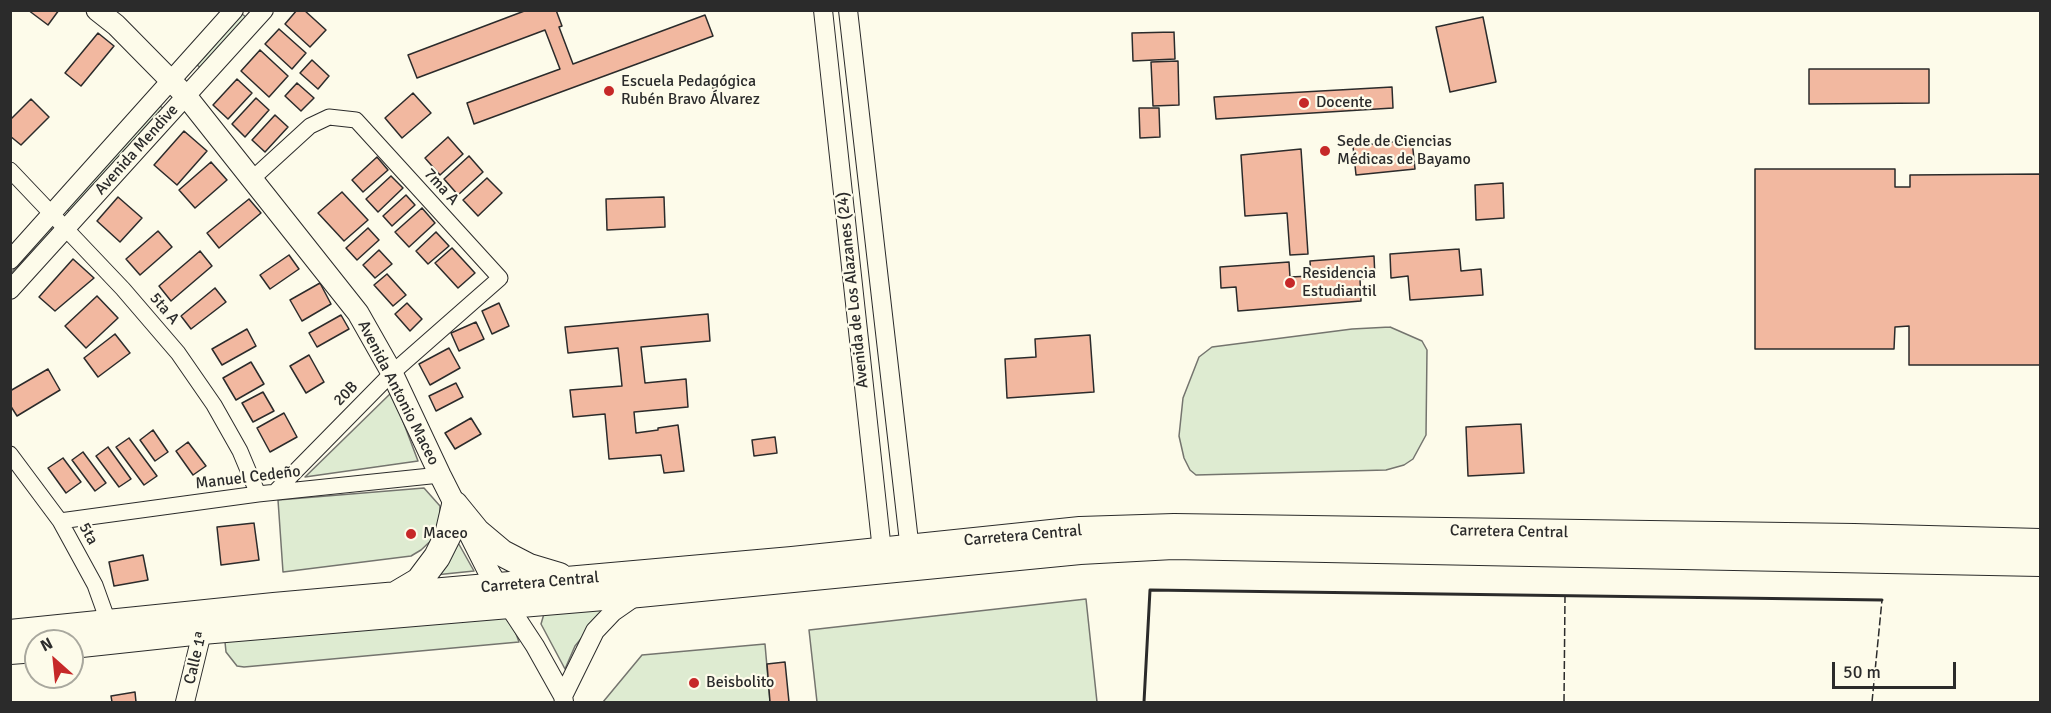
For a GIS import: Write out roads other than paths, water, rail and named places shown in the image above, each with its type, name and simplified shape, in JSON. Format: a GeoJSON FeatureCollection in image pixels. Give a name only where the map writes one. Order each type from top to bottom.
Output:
{"type":"FeatureCollection","features":[{"type":"Feature","properties":{"kind":"highway"},"geometry":{"type":"LineString","coordinates":[[455,505],[477,532],[502,553],[538,570],[557,576],[580,579]]}},
{"type":"Feature","properties":{"kind":"highway"},"geometry":{"type":"LineString","coordinates":[[393,596],[408,590],[431,566],[448,535],[455,505]]}},
{"type":"Feature","properties":{"kind":"highway","name":"Carretera Central"},"geometry":{"type":"LineString","coordinates":[[910,557],[1080,530],[1174,527],[2040,542]]}},
{"type":"Feature","properties":{"kind":"highway","name":"Carretera Central"},"geometry":{"type":"LineString","coordinates":[[205,622],[503,596],[580,579],[910,557],[1173,546],[2040,563]]}},
{"type":"Feature","properties":{"kind":"highway","name":"Carretera Central"},"geometry":{"type":"LineString","coordinates":[[10,633],[109,633],[393,596],[639,594],[883,559]]}},
{"type":"Feature","properties":{"kind":"highway","name":"Carretera Central"},"geometry":{"type":"LineString","coordinates":[[84,641],[109,633]]}},
{"type":"Feature","properties":{"kind":"main road","name":"Avenida Antonio Maceo"},"geometry":{"type":"LineString","coordinates":[[97,10],[116,25],[186,96],[358,313],[392,373],[440,475],[503,596]]}},
{"type":"Feature","properties":{"kind":"street","name":"Avenida Mendive"},"geometry":{"type":"LineString","coordinates":[[10,260],[234,10]]}},
{"type":"Feature","properties":{"kind":"street","name":"Avenida Mendive"},"geometry":{"type":"LineString","coordinates":[[10,290],[264,10]]}},
{"type":"Feature","properties":{"kind":"street","name":"Avenida de Los Alazanes (24)"},"geometry":{"type":"LineString","coordinates":[[823,10],[883,559]]}},
{"type":"Feature","properties":{"kind":"street","name":"Avenida de Los Alazanes (24)"},"geometry":{"type":"LineString","coordinates":[[848,10],[910,557]]}},
{"type":"Feature","properties":{"kind":"street","name":"7ma A"},"geometry":{"type":"LineString","coordinates":[[252,179],[310,126],[329,117],[356,120],[500,278]]}},
{"type":"Feature","properties":{"kind":"street","name":"5ta A"},"geometry":{"type":"LineString","coordinates":[[10,170],[67,228],[178,353],[214,405],[240,451],[258,494]]}},
{"type":"Feature","properties":{"kind":"street","name":"20B"},"geometry":{"type":"LineString","coordinates":[[275,492],[392,373],[500,278]]}},
{"type":"Feature","properties":{"kind":"street","name":"5ta"},"geometry":{"type":"LineString","coordinates":[[10,454],[60,521],[95,585],[109,633]]}},
{"type":"Feature","properties":{"kind":"street","name":"Manuel Cedeño"},"geometry":{"type":"LineString","coordinates":[[60,521],[258,494],[440,475]]}},
{"type":"Feature","properties":{"kind":"street"},"geometry":{"type":"LineString","coordinates":[[564,699],[595,631],[613,612],[639,594]]}},
{"type":"Feature","properties":{"kind":"street","name":"Avenida Antonio Maceo"},"geometry":{"type":"LineString","coordinates":[[503,596],[535,646],[564,699]]}},
{"type":"Feature","properties":{"kind":"street","name":"Calle 1ª"},"geometry":{"type":"LineString","coordinates":[[185,702],[205,622]]}},
{"type":"Feature","properties":{"kind":"place","name":"Escuela Pedagógica Rubén Bravo Álvarez"},"geometry":{"type":"Point","coordinates":[609,91]}},
{"type":"Feature","properties":{"kind":"place","name":"Docente"},"geometry":{"type":"Point","coordinates":[1304,103]}},
{"type":"Feature","properties":{"kind":"place","name":"Sede de Ciencias Médicas de Bayamo"},"geometry":{"type":"Point","coordinates":[1325,151]}},
{"type":"Feature","properties":{"kind":"place","name":"Residencia Estudiantil"},"geometry":{"type":"Point","coordinates":[1290,283]}},
{"type":"Feature","properties":{"kind":"place","name":"Maceo"},"geometry":{"type":"Point","coordinates":[411,534]}},
{"type":"Feature","properties":{"kind":"place","name":"Beisbolito"},"geometry":{"type":"Point","coordinates":[694,683]}}]}
